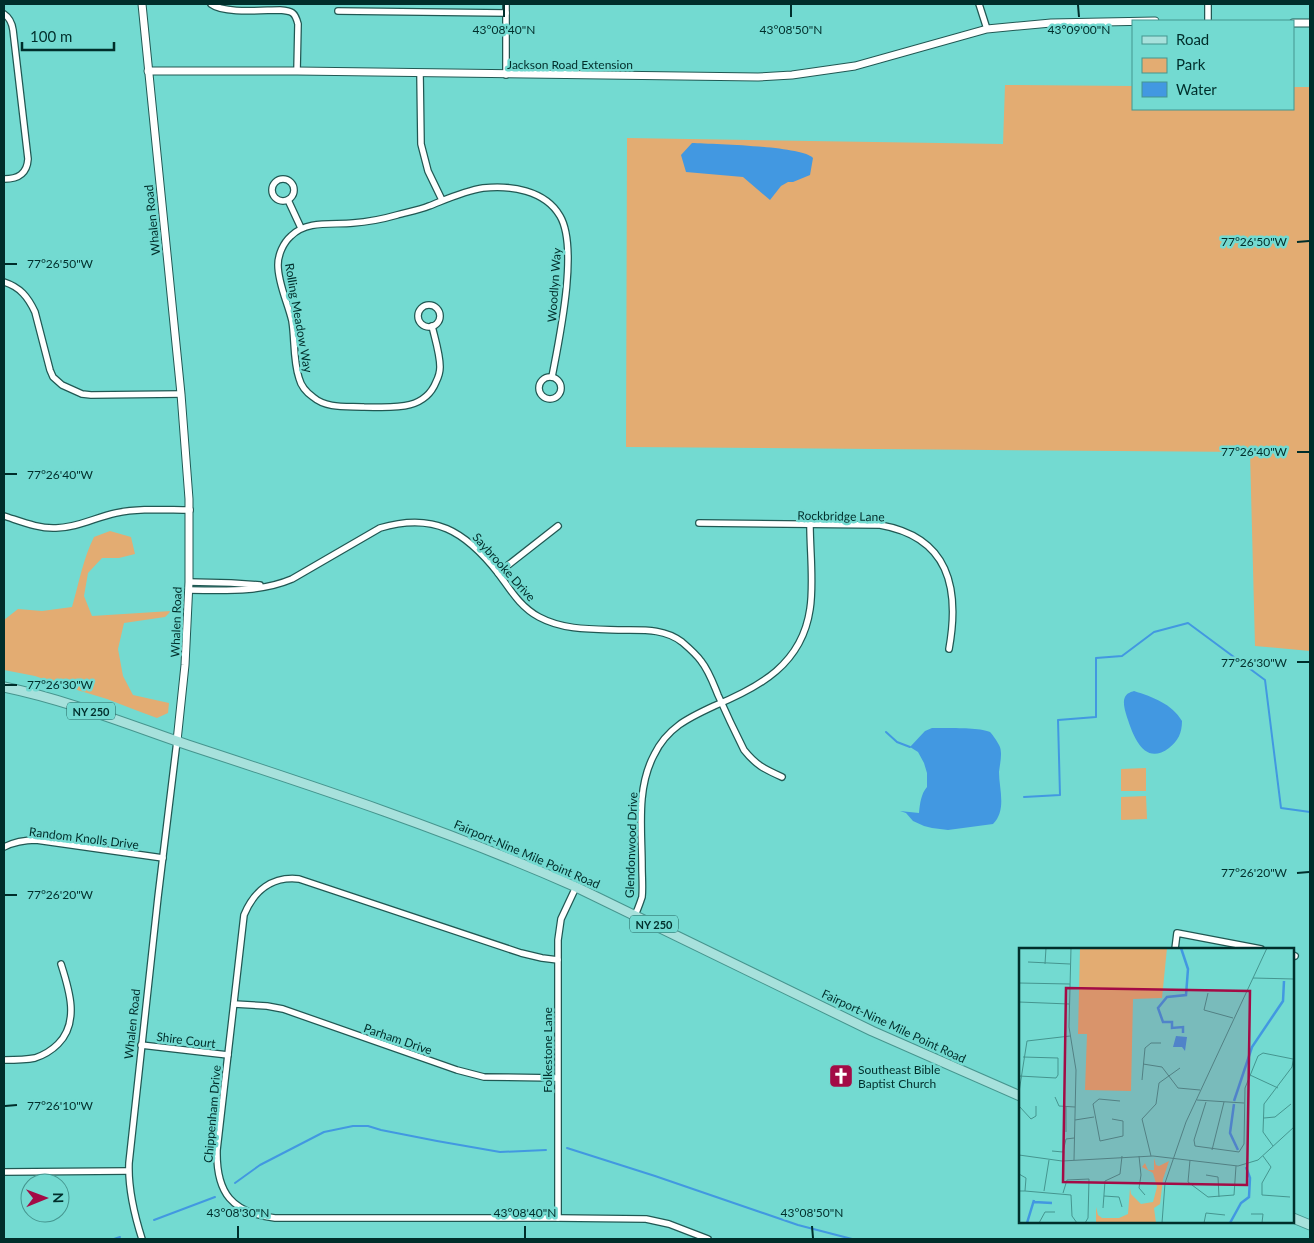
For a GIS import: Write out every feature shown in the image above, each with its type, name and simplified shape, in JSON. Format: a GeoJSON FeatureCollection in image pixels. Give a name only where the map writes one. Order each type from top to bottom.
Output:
{"type":"FeatureCollection","features":[{"type":"Feature","properties":{"kind":"main road","name":"Fairport-Nine Mile Point Road"},"geometry":{"type":"LineString","coordinates":[[4,687],[37,694],[68,704],[417,822],[529,866],[635,915],[872,1031],[1019,1096]]}},
{"type":"Feature","properties":{"kind":"main road"},"geometry":{"type":"LineString","coordinates":[[1294,1218],[1310,1225]]}},
{"type":"Feature","properties":{"kind":"street","name":"Whalen Road"},"geometry":{"type":"LineString","coordinates":[[142,4],[181,394],[190,510],[185,674],[128,1171],[132,1204],[142,1239]]}},
{"type":"Feature","properties":{"kind":"street"},"geometry":{"type":"LineString","coordinates":[[211,4],[224,10],[280,10],[294,13],[298,24],[297,71]]}},
{"type":"Feature","properties":{"kind":"street"},"geometry":{"type":"LineString","coordinates":[[506,4],[506,75]]}},
{"type":"Feature","properties":{"kind":"street"},"geometry":{"type":"LineString","coordinates":[[979,4],[987,29]]}},
{"type":"Feature","properties":{"kind":"street"},"geometry":{"type":"LineString","coordinates":[[1208,4],[1208,20]]}},
{"type":"Feature","properties":{"kind":"street"},"geometry":{"type":"LineString","coordinates":[[338,11],[506,13]]}},
{"type":"Feature","properties":{"kind":"street"},"geometry":{"type":"LineString","coordinates":[[4,14],[9,18],[13,30],[28,159],[28,165],[23,174],[14,179],[4,180]]}},
{"type":"Feature","properties":{"kind":"street","name":"Jackson Road Extension"},"geometry":{"type":"LineString","coordinates":[[148,71],[297,71],[758,78],[854,66],[987,29],[1051,22],[1132,21]]}},
{"type":"Feature","properties":{"kind":"street"},"geometry":{"type":"LineString","coordinates":[[1294,23],[1310,23]]}},
{"type":"Feature","properties":{"kind":"street"},"geometry":{"type":"LineString","coordinates":[[288,200],[301,228],[313,225],[353,223],[380,219],[414,211],[442,200],[428,171],[421,144],[420,73]]}},
{"type":"Feature","properties":{"kind":"street","name":"Woodlyn Way"},"geometry":{"type":"LineString","coordinates":[[442,200],[472,190],[498,187],[521,189],[543,198],[560,215],[564,225],[568,252],[564,313],[552,377]]}},
{"type":"Feature","properties":{"kind":"street","name":"Rolling Meadow Way"},"geometry":{"type":"LineString","coordinates":[[301,228],[284,245],[278,265],[292,322],[299,378],[303,387],[312,397],[325,404],[337,406],[402,407],[420,401],[433,389],[440,368],[432,326]]}},
{"type":"Feature","properties":{"kind":"street"},"geometry":{"type":"LineString","coordinates":[[4,282],[16,286],[31,304],[52,376],[62,385],[82,394],[91,395],[181,394]]}},
{"type":"Feature","properties":{"kind":"street"},"geometry":{"type":"LineString","coordinates":[[4,516],[41,526],[57,528],[78,525],[121,512],[190,510]]}},
{"type":"Feature","properties":{"kind":"street","name":"Saybrooke Drive"},"geometry":{"type":"LineString","coordinates":[[189,586],[232,583],[270,586],[279,584],[292,579],[380,528],[395,524],[409,522],[424,523],[453,530],[476,547],[521,603],[539,617],[572,628],[653,630],[680,640],[702,661],[744,750],[752,760],[764,769],[782,777]]}},
{"type":"Feature","properties":{"kind":"street","name":"Rockbridge Lane"},"geometry":{"type":"LineString","coordinates":[[699,523],[810,526],[880,525],[902,530],[923,541],[940,560],[949,578],[953,613],[949,649]]}},
{"type":"Feature","properties":{"kind":"street"},"geometry":{"type":"LineString","coordinates":[[498,573],[558,526]]}},
{"type":"Feature","properties":{"kind":"street","name":"Glendonwood Drive"},"geometry":{"type":"LineString","coordinates":[[635,915],[642,895],[642,801],[643,785],[648,768],[655,753],[674,728],[687,719],[747,692],[780,669],[791,655],[800,641],[810,609],[810,526]]}},
{"type":"Feature","properties":{"kind":"street","name":"Random Knolls Drive"},"geometry":{"type":"LineString","coordinates":[[4,847],[24,840],[36,840],[163,858]]}},
{"type":"Feature","properties":{"kind":"street","name":"Chippenham Drive"},"geometry":{"type":"LineString","coordinates":[[558,960],[521,953],[299,878],[278,880],[261,889],[249,903],[244,915],[217,1150],[218,1175],[221,1185],[232,1202],[247,1212],[275,1218],[646,1219],[669,1224],[708,1239]]}},
{"type":"Feature","properties":{"kind":"street","name":"Folkestone Lane"},"geometry":{"type":"LineString","coordinates":[[558,1218],[558,940],[559,926],[576,887]]}},
{"type":"Feature","properties":{"kind":"street"},"geometry":{"type":"LineString","coordinates":[[1175,948],[1177,933],[1256,948]]}},
{"type":"Feature","properties":{"kind":"street"},"geometry":{"type":"LineString","coordinates":[[4,1060],[20,1060],[44,1054],[53,1048],[67,1032],[70,1022],[70,999],[61,964]]}},
{"type":"Feature","properties":{"kind":"street","name":"Parham Drive"},"geometry":{"type":"LineString","coordinates":[[234,1004],[267,1006],[283,1010],[484,1078],[557,1078]]}},
{"type":"Feature","properties":{"kind":"street","name":"Shire Court"},"geometry":{"type":"LineString","coordinates":[[141,1045],[228,1055]]}},
{"type":"Feature","properties":{"kind":"street"},"geometry":{"type":"LineString","coordinates":[[4,1172],[128,1171]]}},
{"type":"Feature","properties":{"kind":"green space"},"geometry":{"type":"Polygon","coordinates":[[[1005,85],[1132,86],[1132,110],[1294,110],[1294,87],[1310,87],[1310,651],[1255,646],[1250,452],[626,447],[627,138],[1003,144],[1005,85]]]}},
{"type":"Feature","properties":{"kind":"green space"},"geometry":{"type":"Polygon","coordinates":[[[110,531],[131,537],[135,554],[119,558],[102,558],[88,573],[84,596],[92,616],[171,611],[165,617],[124,623],[118,649],[123,676],[133,695],[169,703],[168,713],[157,718],[107,699],[35,676],[4,670],[4,620],[18,609],[42,611],[72,607],[84,562],[94,537],[110,531]]]}},
{"type":"Feature","properties":{"kind":"green space"},"geometry":{"type":"Polygon","coordinates":[[[1146,768],[1146,791],[1121,791],[1121,769],[1146,768]]]}},
{"type":"Feature","properties":{"kind":"green space"},"geometry":{"type":"Polygon","coordinates":[[[1146,796],[1147,819],[1121,820],[1121,797],[1146,796]]]}},
{"type":"Feature","properties":{"kind":"water"},"geometry":{"type":"Polygon","coordinates":[[[692,143],[756,146],[806,154],[813,158],[810,175],[781,186],[770,200],[743,177],[686,172],[681,155],[692,143]]]}},
{"type":"Feature","properties":{"kind":"water"},"geometry":{"type":"Polygon","coordinates":[[[1134,691],[1167,706],[1182,721],[1177,740],[1161,753],[1153,754],[1147,752],[1137,742],[1126,715],[1124,702],[1125,697],[1134,691]]]}},
{"type":"Feature","properties":{"kind":"water"},"geometry":{"type":"Polygon","coordinates":[[[932,728],[985,730],[990,732],[996,740],[1001,751],[999,772],[1001,806],[1000,812],[993,824],[948,830],[932,828],[913,821],[906,813],[900,811],[919,813],[920,802],[927,787],[927,773],[918,752],[910,747],[925,731],[932,728]]]}},
{"type":"Feature","properties":{"kind":"waterway"},"geometry":{"type":"LineString","coordinates":[[1024,797],[1060,795],[1058,720],[1096,717],[1096,658],[1122,656],[1154,632],[1188,623],[1265,680],[1281,808],[1310,812]]}},
{"type":"Feature","properties":{"kind":"waterway"},"geometry":{"type":"LineString","coordinates":[[886,732],[897,742],[910,747]]}},
{"type":"Feature","properties":{"kind":"waterway"},"geometry":{"type":"LineString","coordinates":[[235,1183],[260,1165],[324,1132],[353,1126],[368,1126],[500,1152],[546,1150]]}},
{"type":"Feature","properties":{"kind":"waterway"},"geometry":{"type":"LineString","coordinates":[[567,1148],[798,1225],[852,1239]]}},
{"type":"Feature","properties":{"kind":"waterway"},"geometry":{"type":"LineString","coordinates":[[154,1220],[215,1197]]}},
{"type":"Feature","properties":{"kind":"waterway"},"geometry":{"type":"LineString","coordinates":[[114,1239],[120,1237]]}},
{"type":"Feature","properties":{"kind":"place","name":"Southeast Bible Baptist Church"},"geometry":{"type":"Point","coordinates":[841,1076]}}]}
